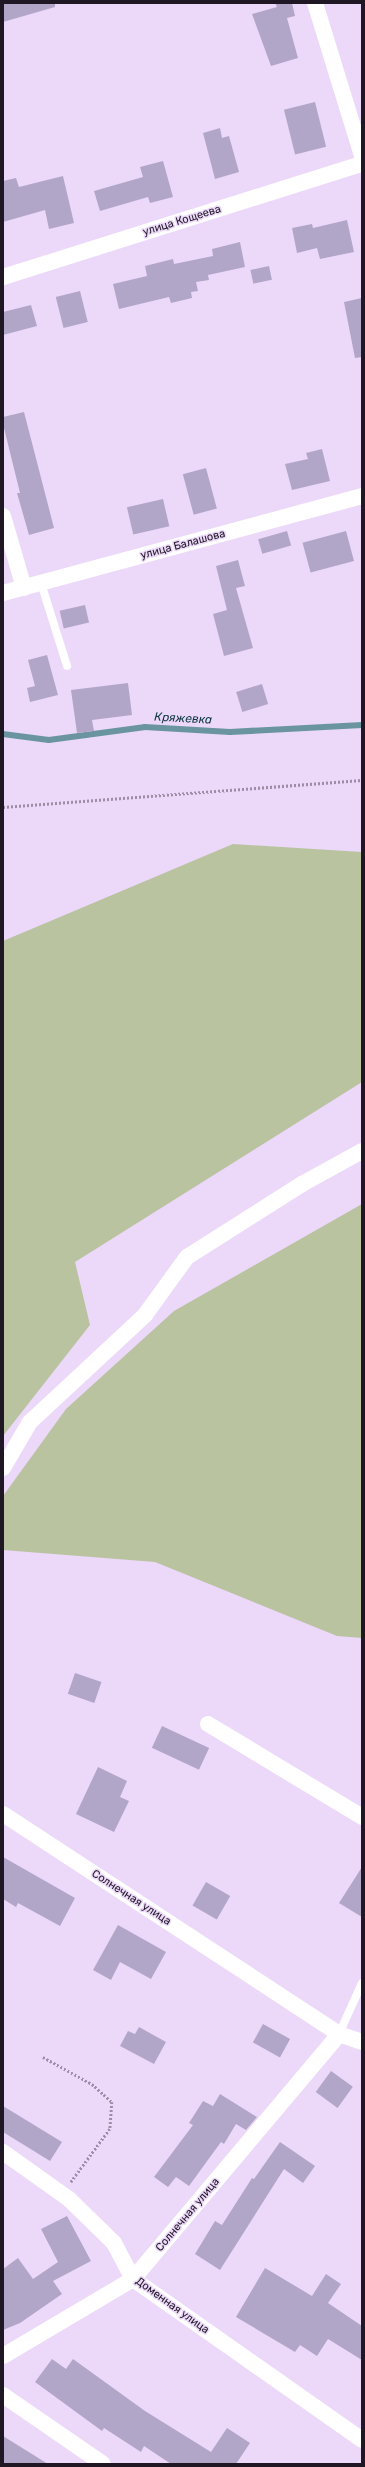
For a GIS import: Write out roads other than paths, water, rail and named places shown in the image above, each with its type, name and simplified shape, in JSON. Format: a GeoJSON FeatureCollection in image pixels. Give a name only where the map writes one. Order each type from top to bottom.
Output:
{"type":"FeatureCollection","features":[{"type":"Feature","properties":{"kind":"street"},"geometry":{"type":"LineString","coordinates":[[315,3],[362,156]]}},
{"type":"Feature","properties":{"kind":"street","name":"улица Кощеева"},"geometry":{"type":"LineString","coordinates":[[3,277],[362,164]]}},
{"type":"Feature","properties":{"kind":"street","name":"улица Балашова"},"geometry":{"type":"LineString","coordinates":[[3,593],[362,496]]}},
{"type":"Feature","properties":{"kind":"street"},"geometry":{"type":"LineString","coordinates":[[3,516],[24,588]]}},
{"type":"Feature","properties":{"kind":"street"},"geometry":{"type":"LineString","coordinates":[[3,1468],[30,1422],[146,1315],[187,1257],[302,1184],[362,1151]]}},
{"type":"Feature","properties":{"kind":"street"},"geometry":{"type":"LineString","coordinates":[[208,1724],[362,1818]]}},
{"type":"Feature","properties":{"kind":"street","name":"Солнечная улица"},"geometry":{"type":"LineString","coordinates":[[3,1814],[339,2034],[362,2042]]}},
{"type":"Feature","properties":{"kind":"street","name":"Солнечная улица"},"geometry":{"type":"LineString","coordinates":[[3,2356],[133,2279],[339,2034]]}},
{"type":"Feature","properties":{"kind":"street","name":"Доменная улица"},"geometry":{"type":"LineString","coordinates":[[3,2152],[62,2194],[114,2243],[133,2279],[362,2440]]}},
{"type":"Feature","properties":{"kind":"street"},"geometry":{"type":"LineString","coordinates":[[3,2395],[103,2464]]}},
{"type":"Feature","properties":{"kind":"lane"},"geometry":{"type":"LineString","coordinates":[[41,583],[66,666]]}},
{"type":"Feature","properties":{"kind":"lane"},"geometry":{"type":"LineString","coordinates":[[339,2034],[362,1983]]}},
{"type":"Feature","properties":{"kind":"waterway","name":"Кряжевка"},"geometry":{"type":"LineString","coordinates":[[3,734],[49,740],[145,727],[230,732],[362,725]]}}]}
